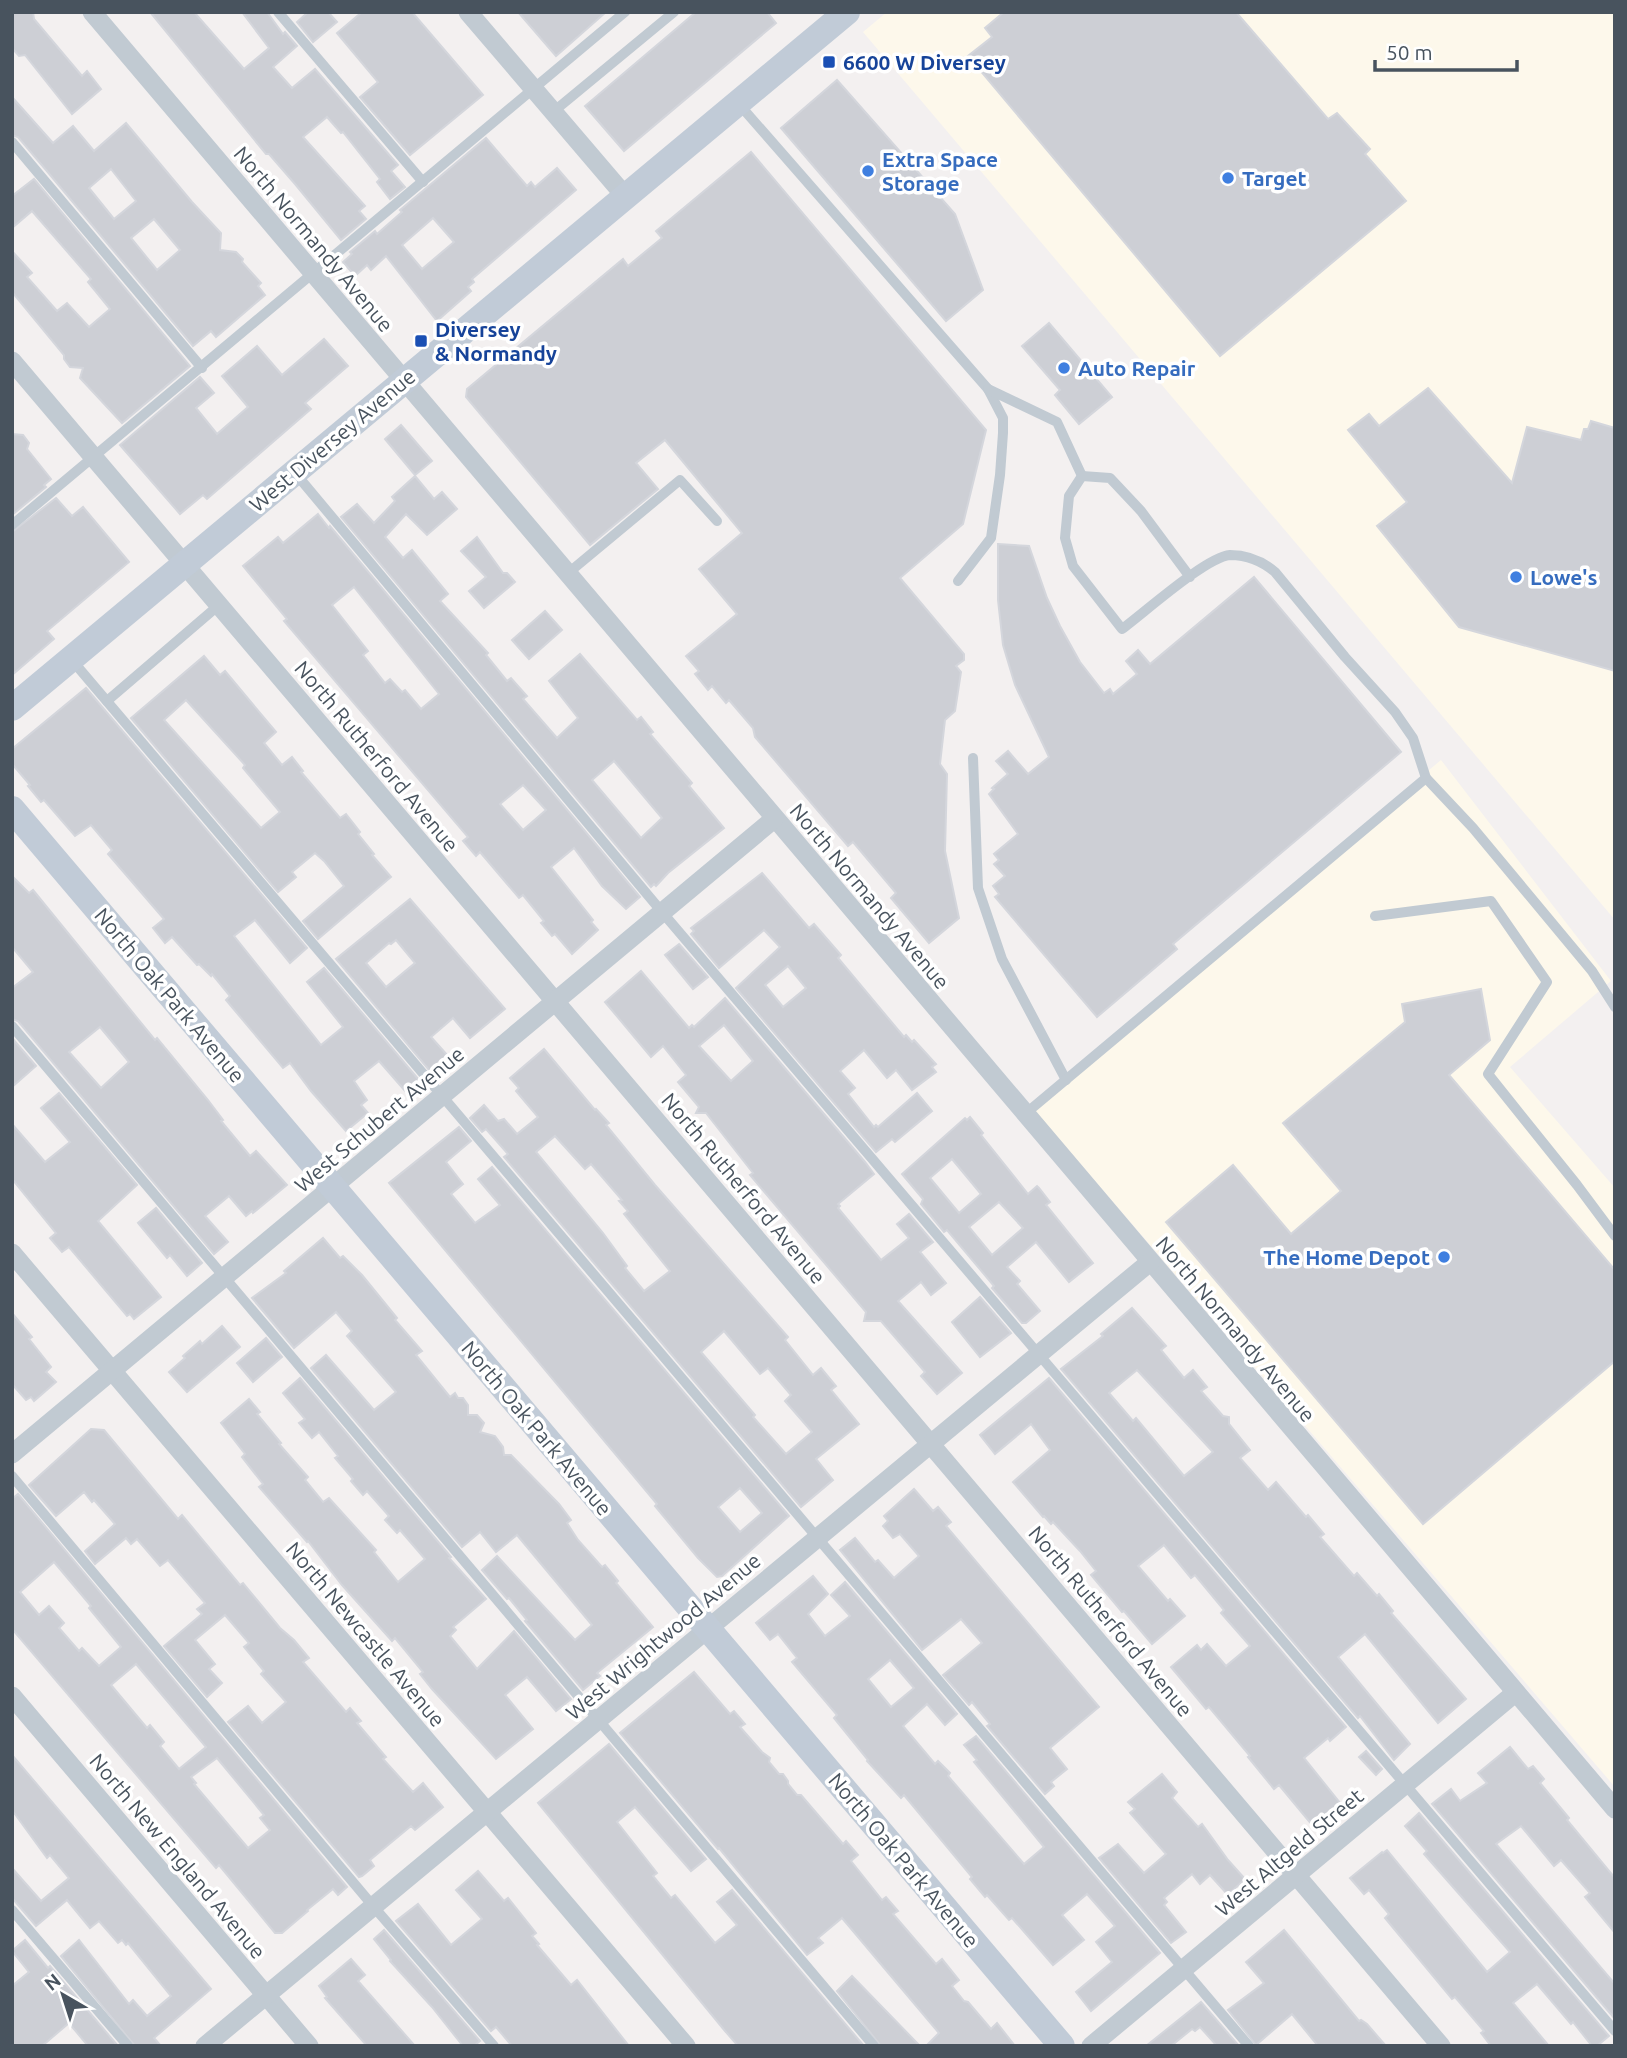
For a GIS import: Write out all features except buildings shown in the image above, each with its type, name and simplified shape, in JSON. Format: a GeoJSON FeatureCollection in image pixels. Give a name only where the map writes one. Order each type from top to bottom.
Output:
{"type":"FeatureCollection","features":[{"type":"Feature","properties":{"kind":"street","name":"North Normandy Avenue"},"geometry":{"type":"LineString","coordinates":[[92,12],[1615,1809]]}},
{"type":"Feature","properties":{"kind":"street"},"geometry":{"type":"LineString","coordinates":[[468,12],[625,197]]}},
{"type":"Feature","properties":{"kind":"street","name":"West Diversey Avenue"},"geometry":{"type":"LineString","coordinates":[[12,708],[844,13]]}},
{"type":"Feature","properties":{"kind":"street","name":"North Rutherford Avenue"},"geometry":{"type":"LineString","coordinates":[[12,360],[1441,2046]]}},
{"type":"Feature","properties":{"kind":"street","name":"North Oak Park Avenue"},"geometry":{"type":"LineString","coordinates":[[12,809],[1062,2046]]}},
{"type":"Feature","properties":{"kind":"street","name":"West Schubert Avenue"},"geometry":{"type":"LineString","coordinates":[[12,1454],[774,819]]}},
{"type":"Feature","properties":{"kind":"street","name":"North Newcastle Avenue"},"geometry":{"type":"LineString","coordinates":[[12,1252],[686,2046]]}},
{"type":"Feature","properties":{"kind":"street","name":"West Wrightwood Avenue"},"geometry":{"type":"LineString","coordinates":[[205,2046],[1150,1262]]}},
{"type":"Feature","properties":{"kind":"street","name":"West Altgeld Street"},"geometry":{"type":"LineString","coordinates":[[1091,2046],[1515,1693]]}},
{"type":"Feature","properties":{"kind":"street","name":"North New England Avenue"},"geometry":{"type":"LineString","coordinates":[[12,1696],[309,2046]]}},
{"type":"Feature","properties":{"kind":"lane"},"geometry":{"type":"LineString","coordinates":[[278,12],[422,182]]}},
{"type":"Feature","properties":{"kind":"lane"},"geometry":{"type":"LineString","coordinates":[[12,525],[625,12]]}},
{"type":"Feature","properties":{"kind":"lane"},"geometry":{"type":"LineString","coordinates":[[553,112],[674,12]]}},
{"type":"Feature","properties":{"kind":"lane"},"geometry":{"type":"LineString","coordinates":[[737,103],[988,389],[1003,418],[1000,475],[990,538],[958,581]]}},
{"type":"Feature","properties":{"kind":"lane"},"geometry":{"type":"LineString","coordinates":[[12,142],[202,368]]}},
{"type":"Feature","properties":{"kind":"lane"},"geometry":{"type":"LineString","coordinates":[[988,389],[1057,422],[1082,476]]}},
{"type":"Feature","properties":{"kind":"lane"},"geometry":{"type":"LineString","coordinates":[[294,472],[1037,1355],[1615,2031]]}},
{"type":"Feature","properties":{"kind":"lane"},"geometry":{"type":"LineString","coordinates":[[1082,476],[1069,496],[1065,538],[1073,566],[1122,629],[1202,568],[1228,555],[1262,561],[1275,572],[1345,657],[1395,712],[1413,738],[1426,778],[1473,828],[1592,971],[1615,1007]]}},
{"type":"Feature","properties":{"kind":"lane"},"geometry":{"type":"LineString","coordinates":[[1082,476],[1110,478],[1140,511],[1190,577]]}},
{"type":"Feature","properties":{"kind":"lane"},"geometry":{"type":"LineString","coordinates":[[568,573],[680,480],[717,521]]}},
{"type":"Feature","properties":{"kind":"lane"},"geometry":{"type":"LineString","coordinates":[[107,701],[219,605]]}},
{"type":"Feature","properties":{"kind":"lane"},"geometry":{"type":"LineString","coordinates":[[71,659],[1249,2046]]}},
{"type":"Feature","properties":{"kind":"lane"},"geometry":{"type":"LineString","coordinates":[[973,758],[978,888],[1002,959],[1066,1080]]}},
{"type":"Feature","properties":{"kind":"lane"},"geometry":{"type":"LineString","coordinates":[[1025,1114],[1426,778]]}},
{"type":"Feature","properties":{"kind":"lane"},"geometry":{"type":"LineString","coordinates":[[1376,916],[1491,901],[1547,982],[1488,1074],[1615,1236]]}},
{"type":"Feature","properties":{"kind":"lane"},"geometry":{"type":"LineString","coordinates":[[12,1026],[874,2046]]}},
{"type":"Feature","properties":{"kind":"lane"},"geometry":{"type":"LineString","coordinates":[[12,1476],[494,2046]]}},
{"type":"Feature","properties":{"kind":"lane"},"geometry":{"type":"LineString","coordinates":[[12,1910],[128,2046]]}},
{"type":"Feature","properties":{"kind":"shaded area"},"geometry":{"type":"Polygon","coordinates":[[[887,12],[1615,12],[1615,920],[863,32],[887,12]]]}},
{"type":"Feature","properties":{"kind":"shaded area"},"geometry":{"type":"Polygon","coordinates":[[[1441,760],[1611,981],[1510,1067],[1615,1188],[1615,1787],[1030,1105],[1441,760]]]}},
{"type":"Feature","properties":{"kind":"place","name":"6600 W Diversey"},"geometry":{"type":"Point","coordinates":[829,62]}},
{"type":"Feature","properties":{"kind":"place","name":"Extra Space Storage"},"geometry":{"type":"Point","coordinates":[868,171]}},
{"type":"Feature","properties":{"kind":"place","name":"Target"},"geometry":{"type":"Point","coordinates":[1228,178]}},
{"type":"Feature","properties":{"kind":"place","name":"Diversey & Normandy"},"geometry":{"type":"Point","coordinates":[421,341]}},
{"type":"Feature","properties":{"kind":"place","name":"Auto Repair"},"geometry":{"type":"Point","coordinates":[1064,368]}},
{"type":"Feature","properties":{"kind":"place","name":"Lowe's"},"geometry":{"type":"Point","coordinates":[1516,577]}},
{"type":"Feature","properties":{"kind":"place","name":"The Home Depot"},"geometry":{"type":"Point","coordinates":[1444,1257]}}]}
